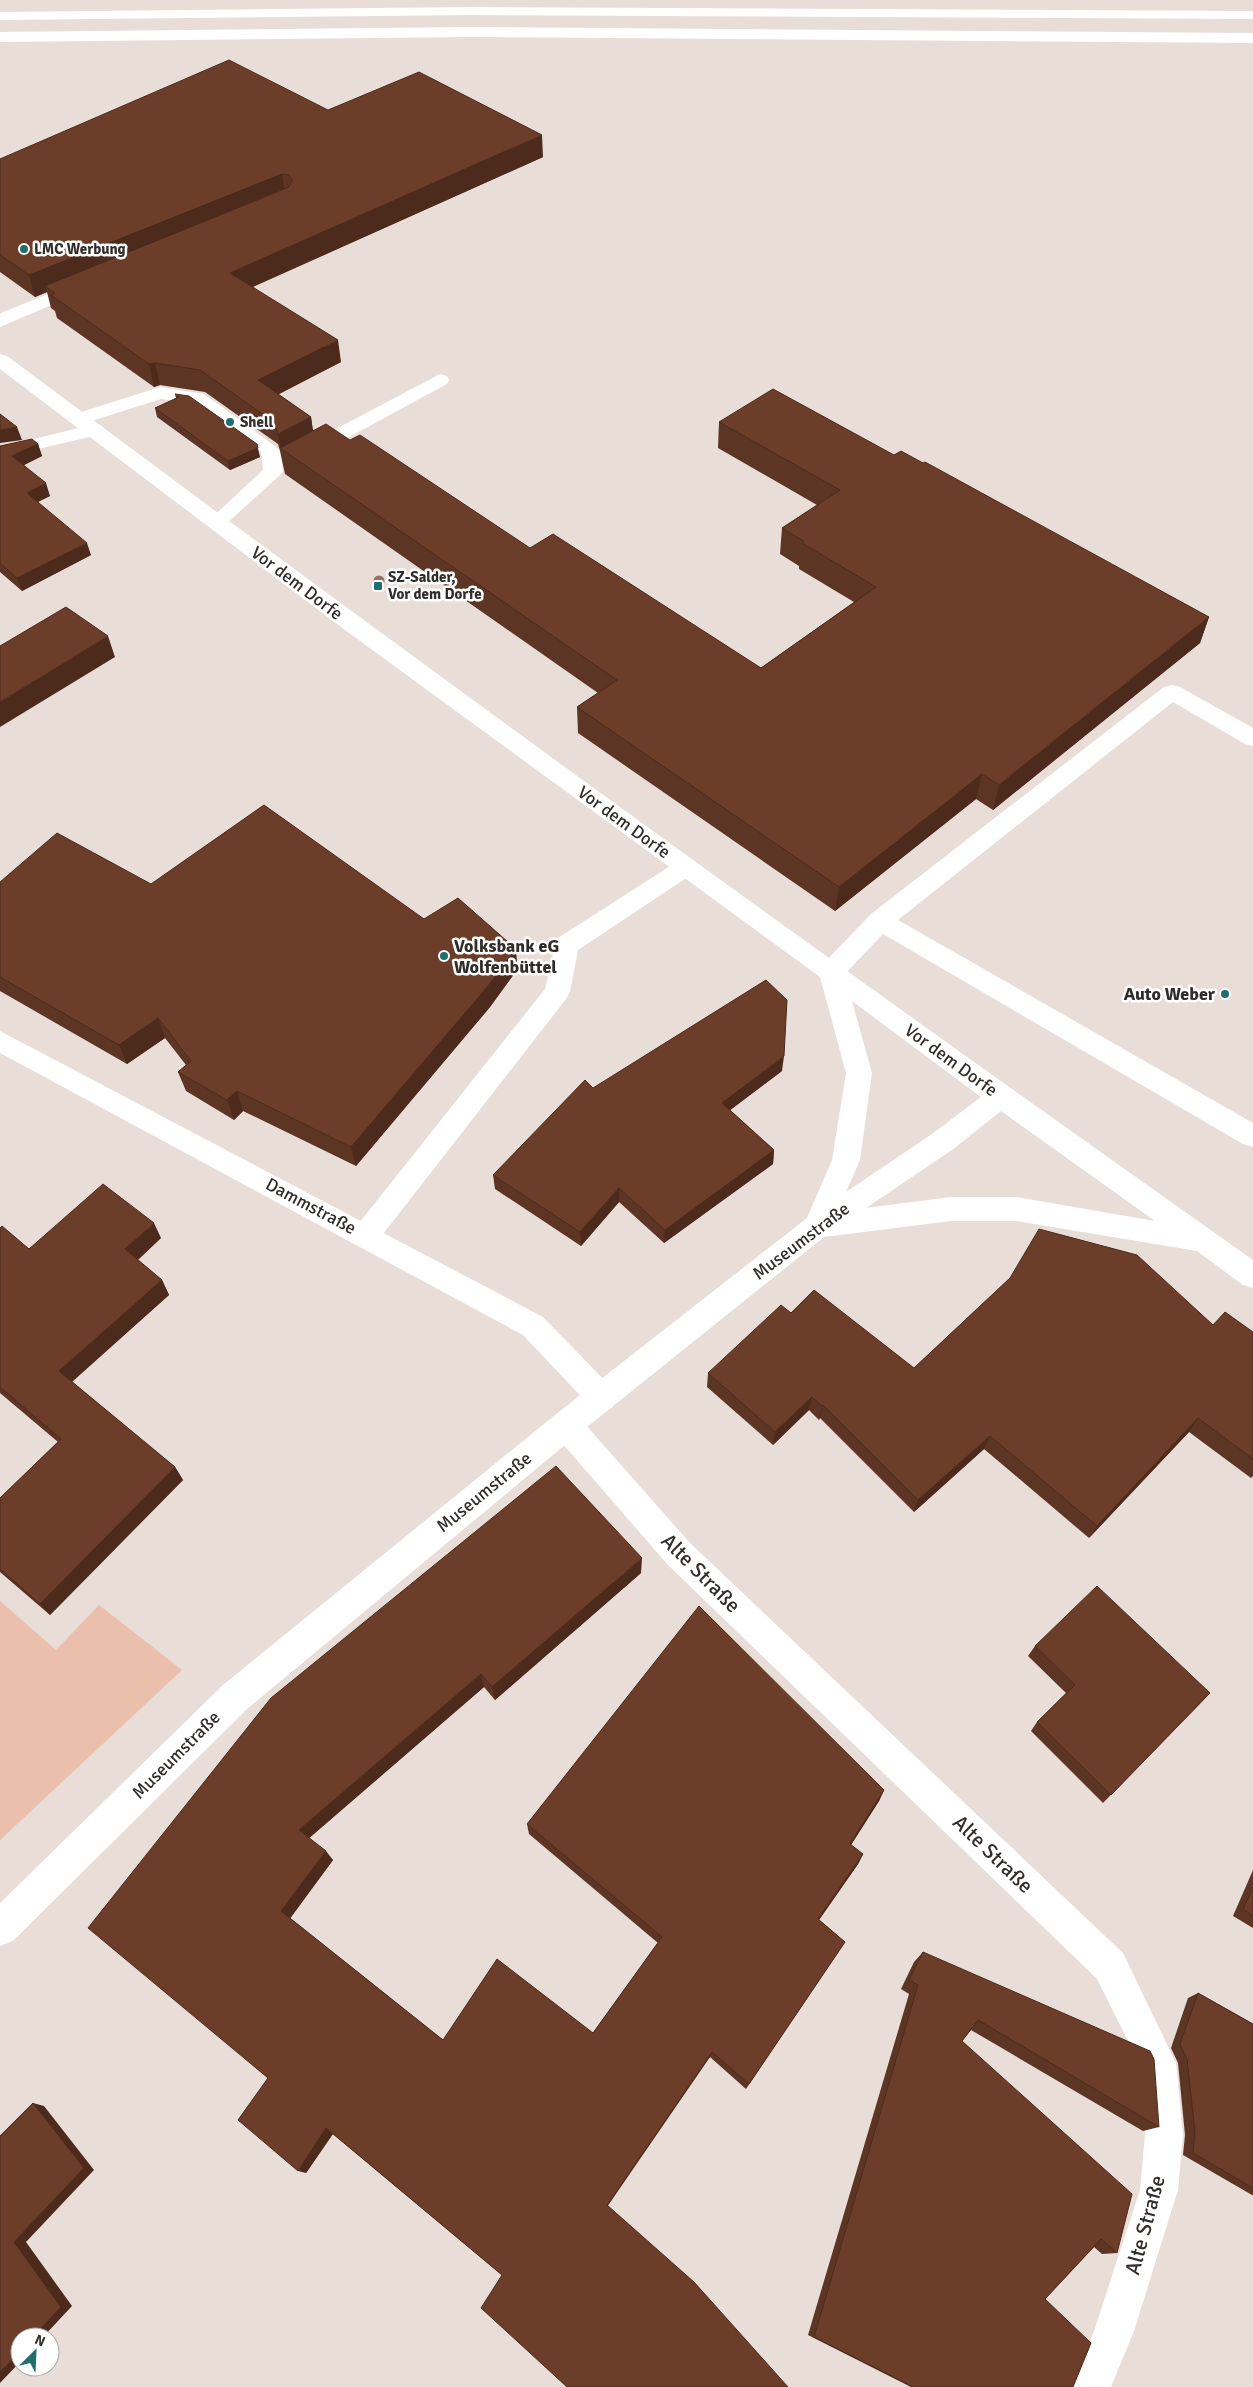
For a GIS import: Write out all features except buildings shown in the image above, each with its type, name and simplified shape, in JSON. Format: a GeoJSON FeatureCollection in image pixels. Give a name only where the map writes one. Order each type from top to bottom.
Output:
{"type":"FeatureCollection","features":[{"type":"Feature","properties":{"kind":"main road"},"geometry":{"type":"LineString","coordinates":[[0,16],[473,11],[1253,15]]}},
{"type":"Feature","properties":{"kind":"main road"},"geometry":{"type":"LineString","coordinates":[[0,37],[482,32],[1253,38]]}},
{"type":"Feature","properties":{"kind":"main road"},"geometry":{"type":"LineString","coordinates":[[0,322],[9,316],[101,278]]}},
{"type":"Feature","properties":{"kind":"main road","name":"Vor dem Dorfe"},"geometry":{"type":"LineString","coordinates":[[0,360],[353,625],[1000,1096],[1253,1276]]}},
{"type":"Feature","properties":{"kind":"main road"},"geometry":{"type":"LineString","coordinates":[[217,522],[273,471],[440,380]]}},
{"type":"Feature","properties":{"kind":"main road"},"geometry":{"type":"LineString","coordinates":[[79,418],[160,393],[197,398],[270,450],[273,471]]}},
{"type":"Feature","properties":{"kind":"main road"},"geometry":{"type":"LineString","coordinates":[[0,452],[95,430]]}},
{"type":"Feature","properties":{"kind":"main road"},"geometry":{"type":"LineString","coordinates":[[817,1226],[846,1160],[859,1073],[831,972],[880,921],[1172,692],[1253,738]]}},
{"type":"Feature","properties":{"kind":"main road"},"geometry":{"type":"LineString","coordinates":[[366,1235],[557,992],[567,945],[686,867]]}},
{"type":"Feature","properties":{"kind":"main road"},"geometry":{"type":"LineString","coordinates":[[880,921],[1253,1136]]}},
{"type":"Feature","properties":{"kind":"main road","name":"Dammstraße"},"geometry":{"type":"LineString","coordinates":[[0,1041],[366,1235],[533,1326],[602,1398]]}},
{"type":"Feature","properties":{"kind":"main road","name":"Museumstraße"},"geometry":{"type":"LineString","coordinates":[[0,1928],[235,1697],[566,1425],[817,1226],[942,1142],[1000,1096]]}},
{"type":"Feature","properties":{"kind":"main road"},"geometry":{"type":"LineString","coordinates":[[817,1226],[951,1209],[1016,1209],[1202,1241]]}},
{"type":"Feature","properties":{"kind":"main road","name":"Alte Straße"},"geometry":{"type":"LineString","coordinates":[[566,1425],[679,1554],[1110,1966],[1158,2063],[1164,2135],[1159,2190],[1114,2330],[1091,2387]]}},
{"type":"Feature","properties":{"kind":"shaded area"},"geometry":{"type":"Polygon","coordinates":[[[0,1601],[56,1650],[99,1605],[182,1670],[0,1840],[0,1601]]]}},
{"type":"Feature","properties":{"kind":"place","name":"LMC Werbung"},"geometry":{"type":"Point","coordinates":[24,249]}},
{"type":"Feature","properties":{"kind":"place","name":"Shell"},"geometry":{"type":"Point","coordinates":[230,422]}},
{"type":"Feature","properties":{"kind":"place","name":"SZ-Salder, Vor dem Dorfe"},"geometry":{"type":"Point","coordinates":[378,586]}},
{"type":"Feature","properties":{"kind":"place","name":"Volksbank eG Wolfenbüttel"},"geometry":{"type":"Point","coordinates":[444,956]}},
{"type":"Feature","properties":{"kind":"place","name":"Auto Weber"},"geometry":{"type":"Point","coordinates":[1225,994]}}]}
